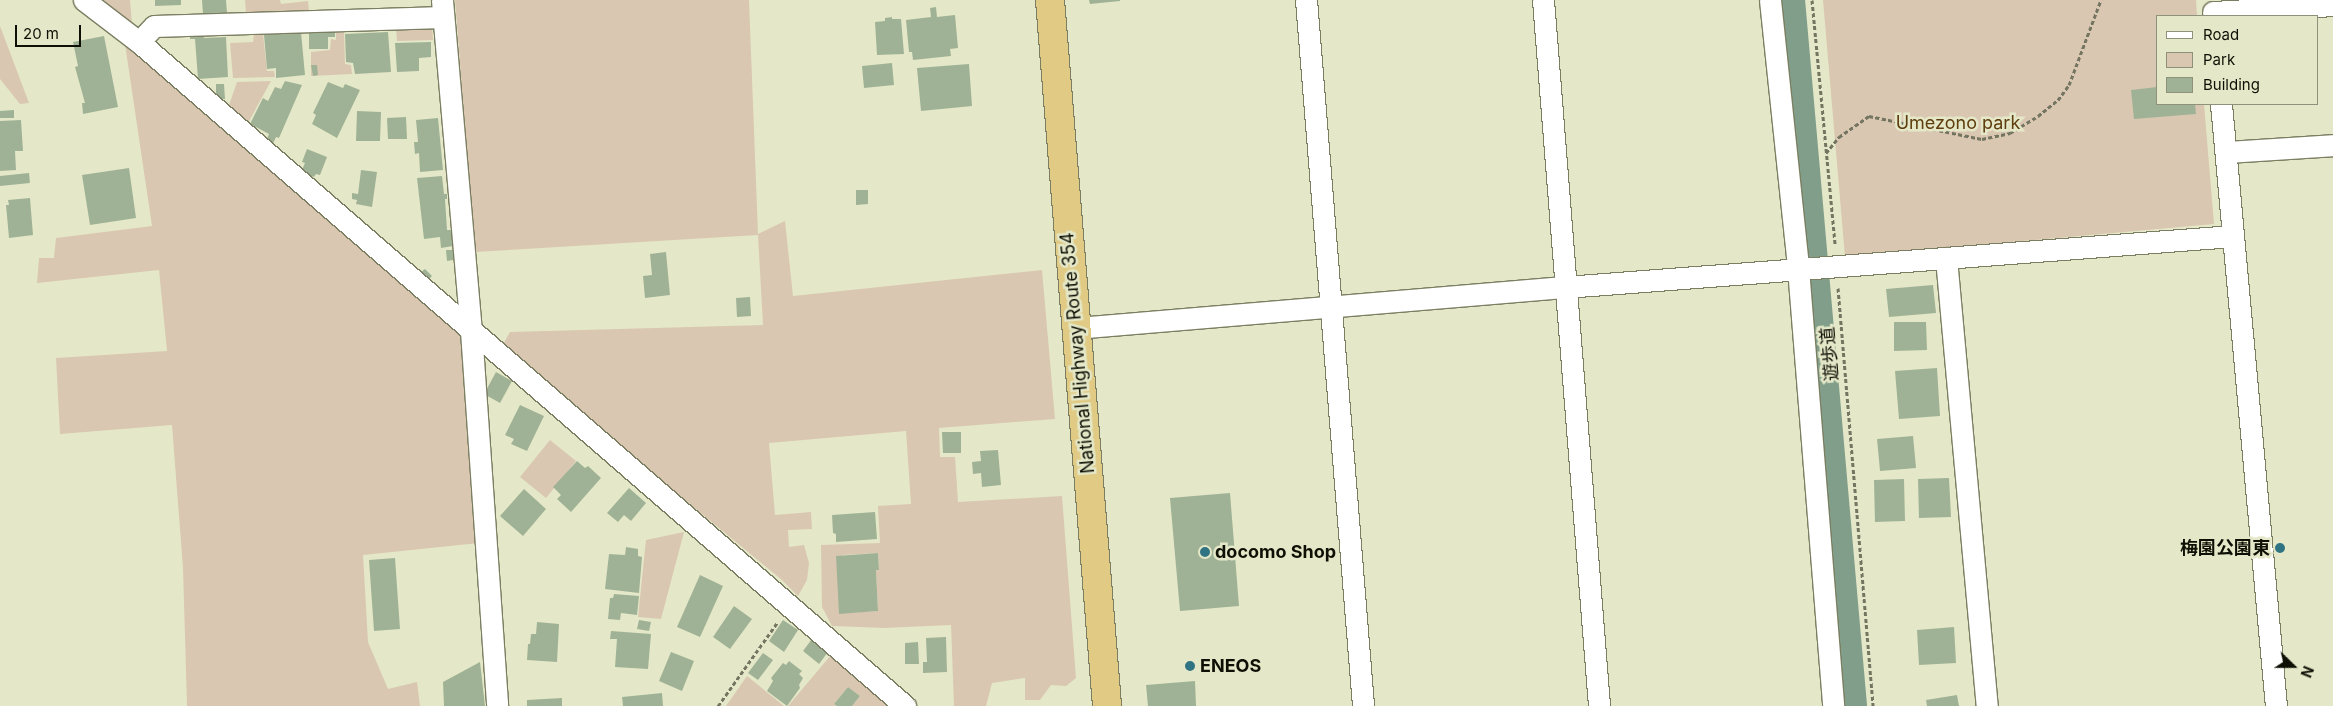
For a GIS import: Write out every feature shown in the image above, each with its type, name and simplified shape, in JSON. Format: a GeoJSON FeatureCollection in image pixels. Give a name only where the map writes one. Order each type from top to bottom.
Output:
{"type":"FeatureCollection","features":[{"type":"Feature","properties":{"kind":"highway","name":"National Highway Route 354"},"geometry":{"type":"LineString","coordinates":[[1050,0],[1107,706]]}},
{"type":"Feature","properties":{"kind":"street"},"geometry":{"type":"LineString","coordinates":[[84,0],[139,42],[905,706]]}},
{"type":"Feature","properties":{"kind":"street"},"geometry":{"type":"LineString","coordinates":[[1306,0],[1363,706]]}},
{"type":"Feature","properties":{"kind":"street"},"geometry":{"type":"LineString","coordinates":[[1543,0],[1599,706]]}},
{"type":"Feature","properties":{"kind":"street"},"geometry":{"type":"LineString","coordinates":[[1770,0],[1798,268],[1833,706]]}},
{"type":"Feature","properties":{"kind":"street"},"geometry":{"type":"LineString","coordinates":[[2213,9],[2333,5]]}},
{"type":"Feature","properties":{"kind":"street"},"geometry":{"type":"LineString","coordinates":[[139,42],[154,26],[442,8],[471,331],[497,706]]}},
{"type":"Feature","properties":{"kind":"street"},"geometry":{"type":"LineString","coordinates":[[2222,105],[2276,706]]}},
{"type":"Feature","properties":{"kind":"street"},"geometry":{"type":"LineString","coordinates":[[2226,152],[2333,145]]}},
{"type":"Feature","properties":{"kind":"street"},"geometry":{"type":"LineString","coordinates":[[1076,328],[1331,308],[1565,286],[2233,236]]}},
{"type":"Feature","properties":{"kind":"street"},"geometry":{"type":"LineString","coordinates":[[1946,258],[1987,706]]}},
{"type":"Feature","properties":{"kind":"path","name":"遊歩道"},"geometry":{"type":"LineString","coordinates":[[1812,0],[1873,706]]}},
{"type":"Feature","properties":{"kind":"path"},"geometry":{"type":"LineString","coordinates":[[1826,153],[1839,137],[1869,116],[1982,138],[2010,132],[2038,116],[2058,100],[2069,85],[2101,0]]}},
{"type":"Feature","properties":{"kind":"path"},"geometry":{"type":"LineString","coordinates":[[718,706],[789,606]]}},
{"type":"Feature","properties":{"kind":"green space"},"geometry":{"type":"Polygon","coordinates":[[[97,0],[130,0],[132,24],[97,0]]]}},
{"type":"Feature","properties":{"kind":"green space"},"geometry":{"type":"Polygon","coordinates":[[[245,0],[280,0],[281,4],[308,1],[309,10],[246,14],[245,0]]]}},
{"type":"Feature","properties":{"kind":"green space"},"geometry":{"type":"Polygon","coordinates":[[[455,0],[749,0],[758,234],[785,221],[793,296],[1042,270],[1055,419],[939,428],[940,457],[955,457],[958,502],[1062,496],[1076,678],[1066,686],[1051,685],[1040,700],[1025,700],[1025,678],[992,683],[986,706],[954,706],[951,625],[884,628],[832,626],[822,607],[821,545],[880,543],[878,506],[911,504],[906,431],[769,443],[775,515],[811,512],[812,529],[788,530],[789,547],[804,545],[809,563],[807,580],[798,596],[782,580],[501,348],[510,332],[763,325],[758,235],[475,252],[455,0]],[[878,553],[842,555],[846,613],[878,611],[876,570],[879,569],[878,553]]]}},
{"type":"Feature","properties":{"kind":"green space","name":"Umezono park"},"geometry":{"type":"Polygon","coordinates":[[[1823,0],[2196,0],[2197,15],[2156,15],[2156,105],[2204,105],[2214,224],[1845,257],[1823,0]]]}},
{"type":"Feature","properties":{"kind":"green space"},"geometry":{"type":"Polygon","coordinates":[[[0,26],[29,103],[20,104],[0,79],[0,26]]]}},
{"type":"Feature","properties":{"kind":"green space"},"geometry":{"type":"Polygon","coordinates":[[[396,26],[432,27],[433,40],[397,41],[396,26]]]}},
{"type":"Feature","properties":{"kind":"green space"},"geometry":{"type":"Polygon","coordinates":[[[344,32],[345,64],[351,65],[352,74],[311,76],[311,52],[330,50],[331,39],[336,40],[336,33],[344,32]]]}},
{"type":"Feature","properties":{"kind":"green space"},"geometry":{"type":"Polygon","coordinates":[[[254,33],[263,34],[267,71],[274,71],[275,77],[233,78],[230,43],[253,42],[254,33]]]}},
{"type":"Feature","properties":{"kind":"green space"},"geometry":{"type":"Polygon","coordinates":[[[125,44],[462,336],[479,543],[363,555],[368,642],[388,689],[417,682],[420,706],[187,706],[183,568],[172,425],[60,434],[56,358],[167,351],[159,270],[37,283],[39,258],[54,258],[56,238],[152,226],[125,44]]]}},
{"type":"Feature","properties":{"kind":"green space"},"geometry":{"type":"Polygon","coordinates":[[[271,81],[248,123],[228,108],[237,82],[271,81]]]}},
{"type":"Feature","properties":{"kind":"green space"},"geometry":{"type":"Polygon","coordinates":[[[550,440],[576,461],[546,498],[520,477],[550,440]]]}},
{"type":"Feature","properties":{"kind":"green space"},"geometry":{"type":"Polygon","coordinates":[[[684,532],[661,619],[638,617],[646,540],[684,532]]]}},
{"type":"Feature","properties":{"kind":"green space"},"geometry":{"type":"Polygon","coordinates":[[[831,655],[890,706],[852,706],[860,696],[848,687],[834,704],[837,706],[788,706],[831,655]]]}},
{"type":"Feature","properties":{"kind":"green space"},"geometry":{"type":"Polygon","coordinates":[[[747,676],[784,706],[726,706],[747,676]]]}},
{"type":"Feature","properties":{"kind":"building"},"geometry":{"type":"Polygon","coordinates":[[[155,0],[181,0],[181,5],[155,6],[155,0]]]}},
{"type":"Feature","properties":{"kind":"building"},"geometry":{"type":"Polygon","coordinates":[[[202,0],[226,0],[227,13],[203,14],[202,0]]]}},
{"type":"Feature","properties":{"kind":"building"},"geometry":{"type":"Polygon","coordinates":[[[1089,0],[1120,0],[1120,1],[1090,4],[1089,0]]]}},
{"type":"Feature","properties":{"kind":"building"},"geometry":{"type":"Polygon","coordinates":[[[936,7],[937,17],[955,15],[958,48],[950,49],[951,56],[913,60],[912,52],[909,52],[906,20],[931,17],[930,8],[936,7]]]}},
{"type":"Feature","properties":{"kind":"building"},"geometry":{"type":"Polygon","coordinates":[[[892,17],[892,19],[901,19],[904,54],[877,55],[875,22],[885,21],[885,18],[892,17]]]}},
{"type":"Feature","properties":{"kind":"building"},"geometry":{"type":"Polygon","coordinates":[[[335,29],[335,37],[328,37],[328,49],[309,49],[309,30],[335,29]]]}},
{"type":"Feature","properties":{"kind":"building"},"geometry":{"type":"Polygon","coordinates":[[[301,32],[305,75],[276,78],[276,68],[267,69],[264,35],[301,32]]]}},
{"type":"Feature","properties":{"kind":"building"},"geometry":{"type":"Polygon","coordinates":[[[388,32],[391,72],[355,74],[353,63],[346,62],[345,34],[388,32]]]}},
{"type":"Feature","properties":{"kind":"building"},"geometry":{"type":"Polygon","coordinates":[[[203,33],[204,38],[226,37],[228,77],[198,79],[195,39],[190,39],[190,34],[203,33]]]}},
{"type":"Feature","properties":{"kind":"building"},"geometry":{"type":"Polygon","coordinates":[[[104,36],[118,107],[83,114],[82,103],[85,103],[75,67],[78,66],[73,42],[104,36]]]}},
{"type":"Feature","properties":{"kind":"building"},"geometry":{"type":"Polygon","coordinates":[[[431,42],[431,57],[419,58],[419,71],[397,72],[395,43],[431,42]]]}},
{"type":"Feature","properties":{"kind":"building"},"geometry":{"type":"Polygon","coordinates":[[[892,63],[894,85],[864,88],[862,66],[892,63]]]}},
{"type":"Feature","properties":{"kind":"building"},"geometry":{"type":"Polygon","coordinates":[[[969,64],[972,106],[921,111],[917,68],[969,64]]]}},
{"type":"Feature","properties":{"kind":"building"},"geometry":{"type":"Polygon","coordinates":[[[311,65],[317,65],[318,75],[313,76],[311,65]]]}},
{"type":"Feature","properties":{"kind":"building"},"geometry":{"type":"Polygon","coordinates":[[[285,81],[302,85],[279,138],[276,137],[272,146],[266,141],[269,134],[250,124],[263,98],[268,101],[275,87],[281,89],[285,81]]]}},
{"type":"Feature","properties":{"kind":"building"},"geometry":{"type":"Polygon","coordinates":[[[328,82],[343,88],[345,84],[360,90],[337,138],[312,124],[316,115],[313,113],[328,82]]]}},
{"type":"Feature","properties":{"kind":"building"},"geometry":{"type":"Polygon","coordinates":[[[216,84],[224,84],[225,99],[216,99],[216,84]]]}},
{"type":"Feature","properties":{"kind":"building"},"geometry":{"type":"Polygon","coordinates":[[[2156,87],[2156,105],[2195,105],[2196,114],[2134,119],[2131,90],[2156,87]]]}},
{"type":"Feature","properties":{"kind":"building"},"geometry":{"type":"Polygon","coordinates":[[[14,110],[14,118],[0,118],[0,111],[14,110]]]}},
{"type":"Feature","properties":{"kind":"building"},"geometry":{"type":"Polygon","coordinates":[[[357,111],[381,112],[380,141],[356,141],[357,111]]]}},
{"type":"Feature","properties":{"kind":"building"},"geometry":{"type":"Polygon","coordinates":[[[406,117],[407,139],[388,139],[387,118],[406,117]]]}},
{"type":"Feature","properties":{"kind":"building"},"geometry":{"type":"Polygon","coordinates":[[[438,118],[443,170],[420,172],[419,153],[415,154],[414,142],[418,142],[416,120],[438,118]]]}},
{"type":"Feature","properties":{"kind":"building"},"geometry":{"type":"Polygon","coordinates":[[[21,120],[23,151],[15,151],[16,170],[0,171],[0,121],[21,120]]]}},
{"type":"Feature","properties":{"kind":"building"},"geometry":{"type":"Polygon","coordinates":[[[307,149],[327,157],[320,175],[316,174],[314,177],[301,172],[305,163],[302,162],[307,149]]]}},
{"type":"Feature","properties":{"kind":"building"},"geometry":{"type":"Polygon","coordinates":[[[129,168],[136,218],[90,225],[82,175],[129,168]]]}},
{"type":"Feature","properties":{"kind":"building"},"geometry":{"type":"Polygon","coordinates":[[[361,170],[377,172],[372,207],[356,204],[357,200],[352,199],[352,193],[358,194],[361,170]]]}},
{"type":"Feature","properties":{"kind":"building"},"geometry":{"type":"Polygon","coordinates":[[[29,173],[30,183],[0,186],[0,176],[29,173]]]}},
{"type":"Feature","properties":{"kind":"building"},"geometry":{"type":"Polygon","coordinates":[[[442,176],[444,194],[447,194],[447,199],[445,199],[447,230],[452,230],[453,246],[441,248],[440,237],[424,239],[417,178],[442,176]]]}},
{"type":"Feature","properties":{"kind":"building"},"geometry":{"type":"Polygon","coordinates":[[[856,190],[868,190],[868,204],[856,205],[856,190]]]}},
{"type":"Feature","properties":{"kind":"building"},"geometry":{"type":"Polygon","coordinates":[[[30,198],[33,235],[9,238],[6,205],[9,205],[8,200],[30,198]]]}},
{"type":"Feature","properties":{"kind":"building"},"geometry":{"type":"Polygon","coordinates":[[[446,250],[453,250],[453,260],[447,261],[446,250]]]}},
{"type":"Feature","properties":{"kind":"building"},"geometry":{"type":"Polygon","coordinates":[[[666,252],[670,295],[645,298],[643,276],[652,275],[650,254],[666,252]]]}},
{"type":"Feature","properties":{"kind":"building"},"geometry":{"type":"Polygon","coordinates":[[[425,269],[432,276],[428,280],[421,272],[425,269]]]}},
{"type":"Feature","properties":{"kind":"building"},"geometry":{"type":"Polygon","coordinates":[[[1933,285],[1936,313],[1889,317],[1886,289],[1933,285]]]}},
{"type":"Feature","properties":{"kind":"building"},"geometry":{"type":"Polygon","coordinates":[[[750,297],[751,316],[737,317],[736,298],[750,297]]]}},
{"type":"Feature","properties":{"kind":"building"},"geometry":{"type":"Polygon","coordinates":[[[1894,322],[1926,322],[1927,350],[1894,351],[1894,322]]]}},
{"type":"Feature","properties":{"kind":"building"},"geometry":{"type":"Polygon","coordinates":[[[1937,368],[1940,416],[1899,419],[1895,371],[1937,368]]]}},
{"type":"Feature","properties":{"kind":"building"},"geometry":{"type":"Polygon","coordinates":[[[496,372],[512,381],[500,403],[484,394],[496,372]]]}},
{"type":"Feature","properties":{"kind":"building"},"geometry":{"type":"Polygon","coordinates":[[[520,405],[544,416],[527,451],[511,444],[514,439],[505,435],[520,405]]]}},
{"type":"Feature","properties":{"kind":"building"},"geometry":{"type":"Polygon","coordinates":[[[942,432],[961,432],[961,453],[943,453],[942,432]]]}},
{"type":"Feature","properties":{"kind":"building"},"geometry":{"type":"Polygon","coordinates":[[[1913,436],[1916,468],[1880,471],[1877,439],[1913,436]]]}},
{"type":"Feature","properties":{"kind":"building"},"geometry":{"type":"Polygon","coordinates":[[[998,450],[1001,485],[982,487],[981,473],[973,474],[972,462],[981,461],[980,451],[998,450]]]}},
{"type":"Feature","properties":{"kind":"building"},"geometry":{"type":"Polygon","coordinates":[[[577,461],[585,468],[588,466],[601,478],[571,512],[557,499],[561,495],[553,487],[577,461]]]}},
{"type":"Feature","properties":{"kind":"building"},"geometry":{"type":"Polygon","coordinates":[[[1949,478],[1951,517],[1919,518],[1918,479],[1949,478]]]}},
{"type":"Feature","properties":{"kind":"building"},"geometry":{"type":"Polygon","coordinates":[[[1904,479],[1905,521],[1875,522],[1874,480],[1904,479]]]}},
{"type":"Feature","properties":{"kind":"building"},"geometry":{"type":"Polygon","coordinates":[[[629,488],[646,503],[631,521],[624,515],[618,522],[607,513],[629,488]]]}},
{"type":"Feature","properties":{"kind":"building"},"geometry":{"type":"Polygon","coordinates":[[[524,489],[546,509],[523,536],[500,516],[524,489]]]}},
{"type":"Feature","properties":{"kind":"building","name":"docomo Shop"},"geometry":{"type":"Polygon","coordinates":[[[1230,493],[1239,606],[1180,611],[1170,498],[1230,493]]]}},
{"type":"Feature","properties":{"kind":"building"},"geometry":{"type":"Polygon","coordinates":[[[875,512],[877,539],[836,542],[836,534],[833,533],[832,515],[875,512]]]}},
{"type":"Feature","properties":{"kind":"building"},"geometry":{"type":"Polygon","coordinates":[[[626,547],[638,549],[638,556],[642,557],[639,593],[605,589],[609,554],[625,555],[626,547]]]}},
{"type":"Feature","properties":{"kind":"building"},"geometry":{"type":"Polygon","coordinates":[[[878,553],[879,570],[876,570],[878,611],[839,614],[836,556],[878,553]]]}},
{"type":"Feature","properties":{"kind":"building"},"geometry":{"type":"Polygon","coordinates":[[[395,558],[400,629],[374,631],[369,560],[395,558]]]}},
{"type":"Feature","properties":{"kind":"building"},"geometry":{"type":"Polygon","coordinates":[[[700,575],[723,586],[700,637],[677,627],[700,575]]]}},
{"type":"Feature","properties":{"kind":"building"},"geometry":{"type":"Polygon","coordinates":[[[614,594],[639,596],[637,615],[621,613],[620,620],[608,619],[610,598],[613,598],[614,594]]]}},
{"type":"Feature","properties":{"kind":"building"},"geometry":{"type":"Polygon","coordinates":[[[734,606],[752,619],[730,649],[713,637],[734,606]]]}},
{"type":"Feature","properties":{"kind":"building"},"geometry":{"type":"Polygon","coordinates":[[[639,620],[651,622],[649,631],[637,629],[639,620]]]}},
{"type":"Feature","properties":{"kind":"building"},"geometry":{"type":"Polygon","coordinates":[[[783,620],[798,630],[784,652],[769,641],[783,620]]]}},
{"type":"Feature","properties":{"kind":"building"},"geometry":{"type":"Polygon","coordinates":[[[537,622],[559,624],[557,662],[527,660],[528,644],[530,644],[531,634],[536,634],[537,622]]]}},
{"type":"Feature","properties":{"kind":"building"},"geometry":{"type":"Polygon","coordinates":[[[1954,627],[1956,663],[1919,665],[1917,630],[1954,627]]]}},
{"type":"Feature","properties":{"kind":"building"},"geometry":{"type":"Polygon","coordinates":[[[611,631],[651,634],[648,669],[615,667],[617,639],[610,639],[611,631]]]}},
{"type":"Feature","properties":{"kind":"building"},"geometry":{"type":"Polygon","coordinates":[[[946,637],[947,672],[923,673],[923,662],[927,662],[926,638],[946,637]]]}},
{"type":"Feature","properties":{"kind":"building"},"geometry":{"type":"Polygon","coordinates":[[[812,639],[828,652],[819,664],[803,651],[812,639]]]}},
{"type":"Feature","properties":{"kind":"building"},"geometry":{"type":"Polygon","coordinates":[[[918,642],[919,664],[905,664],[905,643],[918,642]]]}},
{"type":"Feature","properties":{"kind":"building"},"geometry":{"type":"Polygon","coordinates":[[[671,652],[694,661],[682,691],[659,681],[671,652]]]}},
{"type":"Feature","properties":{"kind":"building"},"geometry":{"type":"Polygon","coordinates":[[[763,653],[773,660],[758,680],[748,673],[763,653]]]}},
{"type":"Feature","properties":{"kind":"building"},"geometry":{"type":"Polygon","coordinates":[[[789,661],[802,671],[799,674],[803,678],[799,685],[800,688],[787,706],[767,691],[773,681],[771,678],[783,663],[786,665],[789,661]]]}},
{"type":"Feature","properties":{"kind":"building"},"geometry":{"type":"Polygon","coordinates":[[[480,662],[485,706],[444,706],[443,682],[480,662]]]}},
{"type":"Feature","properties":{"kind":"building"},"geometry":{"type":"Polygon","coordinates":[[[1195,681],[1196,706],[1148,706],[1146,685],[1195,681]]]}},
{"type":"Feature","properties":{"kind":"building"},"geometry":{"type":"Polygon","coordinates":[[[848,687],[860,696],[852,706],[837,706],[834,704],[848,687]]]}},
{"type":"Feature","properties":{"kind":"building"},"geometry":{"type":"Polygon","coordinates":[[[662,693],[663,706],[623,706],[622,697],[662,693]]]}},
{"type":"Feature","properties":{"kind":"building"},"geometry":{"type":"Polygon","coordinates":[[[1957,695],[1959,706],[1927,706],[1926,700],[1957,695]]]}},
{"type":"Feature","properties":{"kind":"building"},"geometry":{"type":"Polygon","coordinates":[[[562,698],[562,706],[527,706],[527,700],[562,698]]]}},
{"type":"Feature","properties":{"kind":"waterway"},"geometry":{"type":"LineString","coordinates":[[1785,0],[1847,706]]}},
{"type":"Feature","properties":{"kind":"place","name":"梅園公園東"},"geometry":{"type":"Point","coordinates":[2280,548]}},
{"type":"Feature","properties":{"kind":"place","name":"docomo Shop"},"geometry":{"type":"Point","coordinates":[1205,552]}},
{"type":"Feature","properties":{"kind":"place","name":"ENEOS"},"geometry":{"type":"Point","coordinates":[1190,666]}}]}
